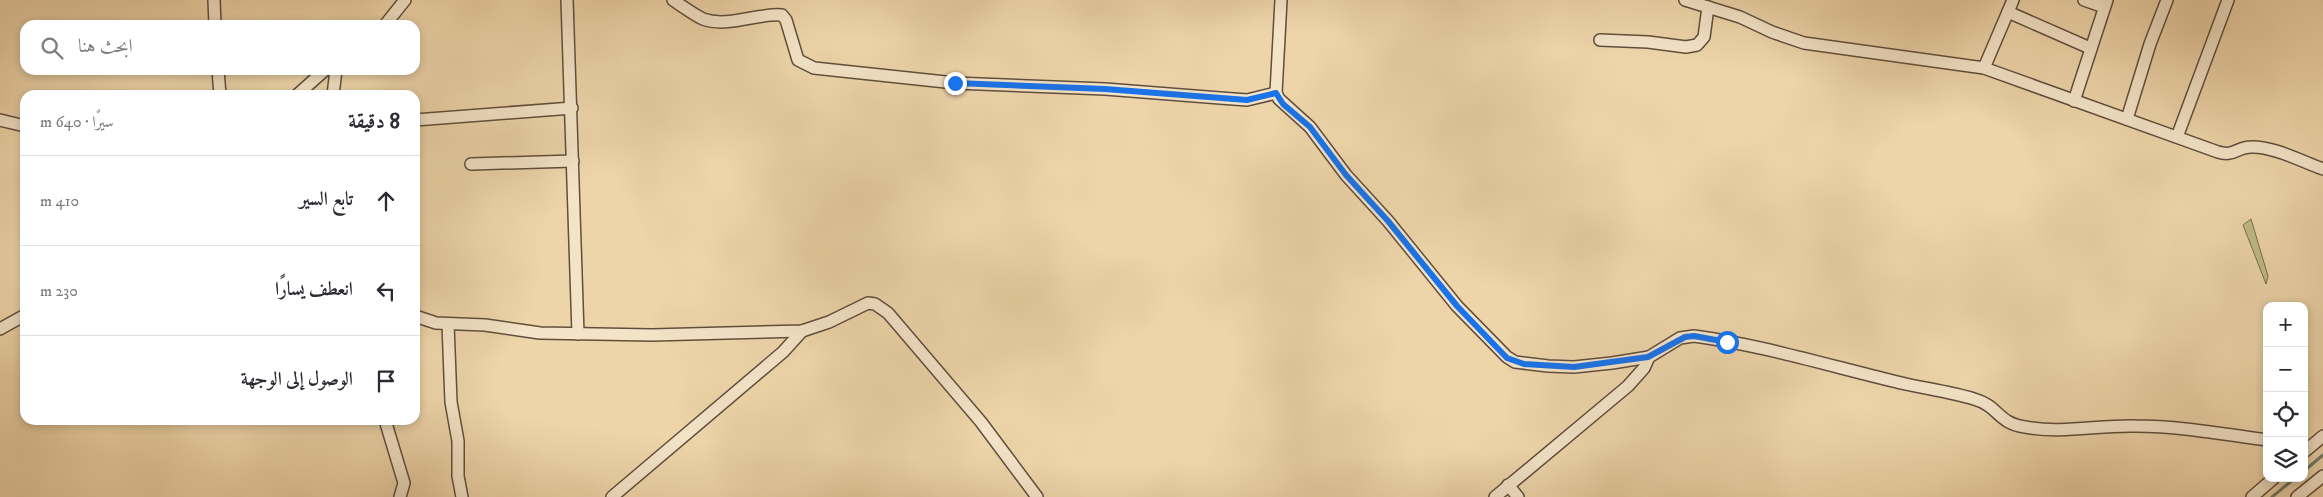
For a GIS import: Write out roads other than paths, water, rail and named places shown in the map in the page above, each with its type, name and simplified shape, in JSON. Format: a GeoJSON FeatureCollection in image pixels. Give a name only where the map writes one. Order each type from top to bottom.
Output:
{"type":"FeatureCollection","features":[{"type":"Feature","properties":{"kind":"street"},"geometry":{"type":"LineString","coordinates":[[214,0],[215,20]]}},
{"type":"Feature","properties":{"kind":"street"},"geometry":{"type":"LineString","coordinates":[[389,20],[404,0]]}},
{"type":"Feature","properties":{"kind":"street"},"geometry":{"type":"LineString","coordinates":[[567,0],[578,334]]}},
{"type":"Feature","properties":{"kind":"street"},"geometry":{"type":"LineString","coordinates":[[672,0],[703,18],[717,21],[734,21],[773,14],[782,15],[786,20],[798,60],[814,68],[946,82],[1105,89],[1247,100],[1276,93]]}},
{"type":"Feature","properties":{"kind":"street"},"geometry":{"type":"LineString","coordinates":[[1281,0],[1276,93],[1283,104],[1310,127],[1346,175],[1388,221],[1457,306],[1507,358],[1524,364],[1574,367],[1648,357],[1680,338],[1700,337],[1780,353],[1914,386],[1973,398],[1990,405],[2009,423],[2024,427],[2066,430],[2125,426],[2165,426],[2263,439]]}},
{"type":"Feature","properties":{"kind":"street"},"geometry":{"type":"LineString","coordinates":[[1685,0],[1740,17],[1784,37],[1804,43],[1984,68],[2223,154],[2232,154],[2253,146],[2323,170]]}},
{"type":"Feature","properties":{"kind":"street"},"geometry":{"type":"LineString","coordinates":[[1984,68],[2013,0]]}},
{"type":"Feature","properties":{"kind":"street"},"geometry":{"type":"LineString","coordinates":[[2074,101],[2105,3],[2084,0]]}},
{"type":"Feature","properties":{"kind":"street"},"geometry":{"type":"LineString","coordinates":[[2127,119],[2150,44],[2167,0]]}},
{"type":"Feature","properties":{"kind":"street"},"geometry":{"type":"LineString","coordinates":[[2177,137],[2228,0]]}},
{"type":"Feature","properties":{"kind":"street"},"geometry":{"type":"LineString","coordinates":[[1600,40],[1648,42],[1686,47],[1696,45],[1704,37],[1708,7]]}},
{"type":"Feature","properties":{"kind":"street"},"geometry":{"type":"LineString","coordinates":[[2008,12],[2090,48]]}},
{"type":"Feature","properties":{"kind":"street"},"geometry":{"type":"LineString","coordinates":[[218,75],[220,90]]}},
{"type":"Feature","properties":{"kind":"street"},"geometry":{"type":"LineString","coordinates":[[303,90],[319,75]]}},
{"type":"Feature","properties":{"kind":"street"},"geometry":{"type":"LineString","coordinates":[[334,90],[336,75]]}},
{"type":"Feature","properties":{"kind":"street"},"geometry":{"type":"LineString","coordinates":[[420,120],[572,108]]}},
{"type":"Feature","properties":{"kind":"street"},"geometry":{"type":"LineString","coordinates":[[0,120],[20,125]]}},
{"type":"Feature","properties":{"kind":"street"},"geometry":{"type":"LineString","coordinates":[[471,164],[573,162]]}},
{"type":"Feature","properties":{"kind":"street"},"geometry":{"type":"LineString","coordinates":[[420,318],[436,323],[485,324],[540,333],[652,335],[802,331],[829,322],[862,304],[875,304],[882,308],[981,422],[1037,497]]}},
{"type":"Feature","properties":{"kind":"street"},"geometry":{"type":"LineString","coordinates":[[0,329],[20,318]]}},
{"type":"Feature","properties":{"kind":"street"},"geometry":{"type":"LineString","coordinates":[[448,324],[451,402],[458,440],[458,476],[462,497]]}},
{"type":"Feature","properties":{"kind":"street"},"geometry":{"type":"LineString","coordinates":[[612,497],[783,352],[802,331]]}},
{"type":"Feature","properties":{"kind":"street"},"geometry":{"type":"LineString","coordinates":[[1495,497],[1628,386],[1644,368],[1648,357]]}},
{"type":"Feature","properties":{"kind":"street"},"geometry":{"type":"LineString","coordinates":[[387,425],[404,483],[400,497]]}},
{"type":"Feature","properties":{"kind":"street"},"geometry":{"type":"LineString","coordinates":[[2308,446],[2323,436]]}},
{"type":"Feature","properties":{"kind":"street"},"geometry":{"type":"LineString","coordinates":[[2297,497],[2323,476]]}},
{"type":"Feature","properties":{"kind":"street"},"geometry":{"type":"LineString","coordinates":[[2252,497],[2269,482]]}},
{"type":"Feature","properties":{"kind":"street"},"geometry":{"type":"LineString","coordinates":[[1508,485],[1518,497]]}},
{"type":"Feature","properties":{"kind":"waterway"},"geometry":{"type":"LineString","coordinates":[[2308,468],[2323,455]]}},
{"type":"Feature","properties":{"kind":"waterway"},"geometry":{"type":"LineString","coordinates":[[2272,497],[2290,482]]}}]}
